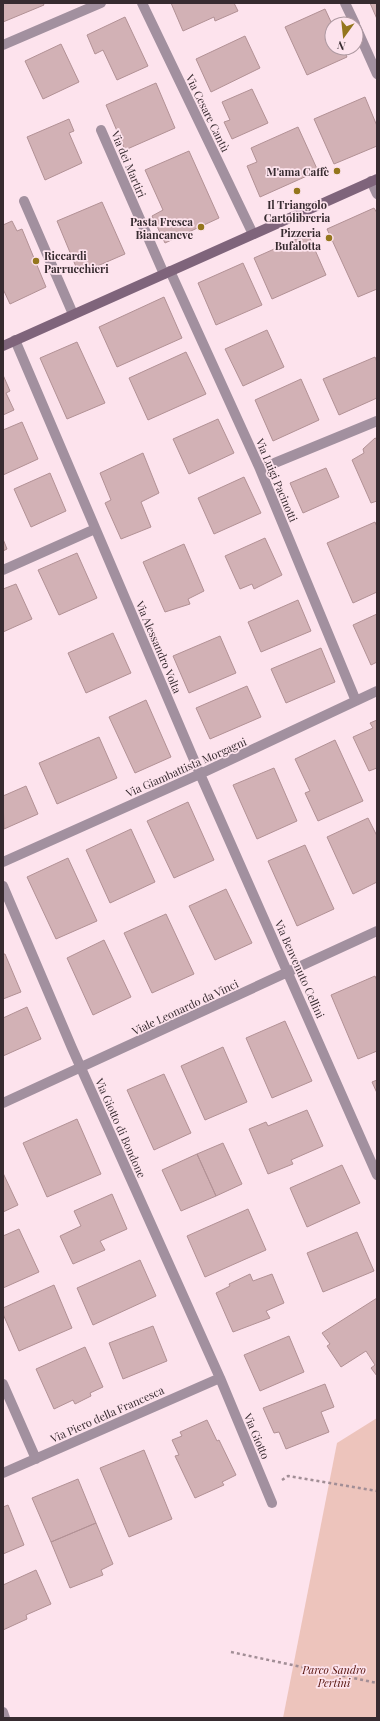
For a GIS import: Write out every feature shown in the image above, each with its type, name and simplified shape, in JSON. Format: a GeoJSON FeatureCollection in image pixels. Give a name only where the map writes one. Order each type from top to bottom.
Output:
{"type":"FeatureCollection","features":[{"type":"Feature","properties":{"kind":"street"},"geometry":{"type":"LineString","coordinates":[[3,45],[101,3]]}},
{"type":"Feature","properties":{"kind":"street","name":"Via Cesare Cantù"},"geometry":{"type":"LineString","coordinates":[[142,3],[253,234]]}},
{"type":"Feature","properties":{"kind":"street"},"geometry":{"type":"LineString","coordinates":[[345,3],[351,16]]}},
{"type":"Feature","properties":{"kind":"street"},"geometry":{"type":"LineString","coordinates":[[364,45],[377,74]]}},
{"type":"Feature","properties":{"kind":"street","name":"Via dei Martiri"},"geometry":{"type":"LineString","coordinates":[[101,130],[167,273]]}},
{"type":"Feature","properties":{"kind":"street"},"geometry":{"type":"LineString","coordinates":[[3,346],[374,180],[377,194]]}},
{"type":"Feature","properties":{"kind":"street"},"geometry":{"type":"LineString","coordinates":[[24,201],[74,314]]}},
{"type":"Feature","properties":{"kind":"street","name":"Via Luigi Pacinotti"},"geometry":{"type":"LineString","coordinates":[[167,273],[260,470],[356,701]]}},
{"type":"Feature","properties":{"kind":"street","name":"Via Alessandro Volta"},"geometry":{"type":"LineString","coordinates":[[15,340],[200,774]]}},
{"type":"Feature","properties":{"kind":"street"},"geometry":{"type":"LineString","coordinates":[[260,470],[377,421]]}},
{"type":"Feature","properties":{"kind":"street"},"geometry":{"type":"LineString","coordinates":[[3,570],[95,529]]}},
{"type":"Feature","properties":{"kind":"street","name":"Via Giambattista Morgagni"},"geometry":{"type":"LineString","coordinates":[[3,862],[200,774],[377,692]]}},
{"type":"Feature","properties":{"kind":"street","name":"Via Benvenuto Cellini"},"geometry":{"type":"LineString","coordinates":[[200,774],[377,1175]]}},
{"type":"Feature","properties":{"kind":"street","name":"Via Giotto di Bondone"},"geometry":{"type":"LineString","coordinates":[[3,886],[81,1068],[220,1378]]}},
{"type":"Feature","properties":{"kind":"street","name":"Viale Leonardo da Vinci"},"geometry":{"type":"LineString","coordinates":[[3,1103],[377,931]]}},
{"type":"Feature","properties":{"kind":"street","name":"Via Piero della Francesca"},"geometry":{"type":"LineString","coordinates":[[3,1473],[220,1378]]}},
{"type":"Feature","properties":{"kind":"street","name":"Via Giotto"},"geometry":{"type":"LineString","coordinates":[[220,1378],[272,1503]]}},
{"type":"Feature","properties":{"kind":"street"},"geometry":{"type":"LineString","coordinates":[[3,1384],[36,1459]]}},
{"type":"Feature","properties":{"kind":"street"},"geometry":{"type":"LineString","coordinates":[[3,1712],[5,1718]]}},
{"type":"Feature","properties":{"kind":"path"},"geometry":{"type":"LineString","coordinates":[[266,1489],[288,1476],[377,1491]]}},
{"type":"Feature","properties":{"kind":"path"},"geometry":{"type":"LineString","coordinates":[[231,1652],[377,1683]]}},
{"type":"Feature","properties":{"kind":"green space","name":"Parco Sandro Pertini"},"geometry":{"type":"Polygon","coordinates":[[[377,1418],[377,1718],[283,1718],[337,1443],[377,1418]]]}},
{"type":"Feature","properties":{"kind":"building"},"geometry":{"type":"Polygon","coordinates":[[[3,3],[43,3],[44,5],[3,22],[3,3]]]}},
{"type":"Feature","properties":{"kind":"building"},"geometry":{"type":"Polygon","coordinates":[[[171,3],[234,3],[238,11],[215,21],[214,17],[183,31],[171,3]]]}},
{"type":"Feature","properties":{"kind":"building"},"geometry":{"type":"Polygon","coordinates":[[[370,3],[377,3],[377,19],[370,3]]]}},
{"type":"Feature","properties":{"kind":"building"},"geometry":{"type":"Polygon","coordinates":[[[325,9],[328,16],[324,16],[324,56],[347,57],[307,75],[285,27],[325,9]]]}},
{"type":"Feature","properties":{"kind":"building"},"geometry":{"type":"Polygon","coordinates":[[[125,17],[148,66],[117,80],[103,50],[95,54],[87,35],[125,17]]]}},
{"type":"Feature","properties":{"kind":"building"},"geometry":{"type":"Polygon","coordinates":[[[245,36],[260,68],[211,92],[196,59],[245,36]]]}},
{"type":"Feature","properties":{"kind":"building"},"geometry":{"type":"Polygon","coordinates":[[[61,44],[79,82],[43,99],[25,61],[61,44]]]}},
{"type":"Feature","properties":{"kind":"building"},"geometry":{"type":"Polygon","coordinates":[[[156,83],[175,128],[125,150],[106,105],[156,83]]]}},
{"type":"Feature","properties":{"kind":"building"},"geometry":{"type":"Polygon","coordinates":[[[252,89],[268,123],[232,139],[224,122],[230,120],[222,102],[252,89]]]}},
{"type":"Feature","properties":{"kind":"building"},"geometry":{"type":"Polygon","coordinates":[[[365,97],[377,126],[377,146],[334,164],[314,119],[365,97]]]}},
{"type":"Feature","properties":{"kind":"building"},"geometry":{"type":"Polygon","coordinates":[[[69,119],[74,131],[69,133],[82,163],[45,180],[27,137],[69,119]]]}},
{"type":"Feature","properties":{"kind":"building"},"geometry":{"type":"Polygon","coordinates":[[[298,127],[318,171],[260,197],[247,166],[257,162],[251,148],[298,127]]]}},
{"type":"Feature","properties":{"kind":"building"},"geometry":{"type":"Polygon","coordinates":[[[189,151],[219,218],[165,243],[152,216],[163,210],[145,170],[189,151]]]}},
{"type":"Feature","properties":{"kind":"building"},"geometry":{"type":"Polygon","coordinates":[[[102,202],[125,254],[79,274],[57,221],[102,202]]]}},
{"type":"Feature","properties":{"kind":"building"},"geometry":{"type":"Polygon","coordinates":[[[374,208],[377,213],[377,289],[358,297],[327,229],[374,208]]]}},
{"type":"Feature","properties":{"kind":"building"},"geometry":{"type":"Polygon","coordinates":[[[12,221],[17,231],[22,229],[46,287],[10,304],[3,289],[3,225],[12,221]]]}},
{"type":"Feature","properties":{"kind":"building"},"geometry":{"type":"Polygon","coordinates":[[[308,234],[326,275],[272,299],[254,258],[308,234]]]}},
{"type":"Feature","properties":{"kind":"building"},"geometry":{"type":"Polygon","coordinates":[[[243,263],[262,305],[216,325],[198,283],[243,263]]]}},
{"type":"Feature","properties":{"kind":"building"},"geometry":{"type":"Polygon","coordinates":[[[164,297],[182,338],[117,367],[99,327],[164,297]]]}},
{"type":"Feature","properties":{"kind":"building"},"geometry":{"type":"Polygon","coordinates":[[[267,330],[284,367],[243,386],[225,349],[267,330]]]}},
{"type":"Feature","properties":{"kind":"building"},"geometry":{"type":"Polygon","coordinates":[[[77,342],[105,403],[67,419],[40,358],[77,342]]]}},
{"type":"Feature","properties":{"kind":"building"},"geometry":{"type":"Polygon","coordinates":[[[186,352],[206,394],[148,420],[129,378],[186,352]]]}},
{"type":"Feature","properties":{"kind":"building"},"geometry":{"type":"Polygon","coordinates":[[[375,357],[377,362],[377,398],[339,415],[323,379],[375,357]]]}},
{"type":"Feature","properties":{"kind":"building"},"geometry":{"type":"Polygon","coordinates":[[[3,375],[10,391],[6,393],[14,410],[3,415],[3,375]]]}},
{"type":"Feature","properties":{"kind":"building"},"geometry":{"type":"Polygon","coordinates":[[[301,379],[319,420],[273,441],[255,400],[301,379]]]}},
{"type":"Feature","properties":{"kind":"building"},"geometry":{"type":"Polygon","coordinates":[[[218,419],[234,453],[189,474],[173,439],[218,419]]]}},
{"type":"Feature","properties":{"kind":"building"},"geometry":{"type":"Polygon","coordinates":[[[22,422],[38,459],[3,475],[3,430],[22,422]]]}},
{"type":"Feature","properties":{"kind":"building"},"geometry":{"type":"Polygon","coordinates":[[[375,438],[377,439],[377,501],[371,503],[352,460],[364,453],[363,449],[375,438]]]}},
{"type":"Feature","properties":{"kind":"building"},"geometry":{"type":"Polygon","coordinates":[[[143,453],[159,493],[141,502],[151,527],[121,539],[105,503],[111,500],[100,473],[143,453]]]}},
{"type":"Feature","properties":{"kind":"building"},"geometry":{"type":"Polygon","coordinates":[[[326,468],[339,497],[303,513],[290,483],[326,468]]]}},
{"type":"Feature","properties":{"kind":"building"},"geometry":{"type":"Polygon","coordinates":[[[50,473],[66,511],[31,527],[14,489],[50,473]]]}},
{"type":"Feature","properties":{"kind":"building"},"geometry":{"type":"Polygon","coordinates":[[[244,477],[261,513],[214,534],[198,498],[244,477]]]}},
{"type":"Feature","properties":{"kind":"building"},"geometry":{"type":"Polygon","coordinates":[[[375,522],[377,527],[377,592],[353,603],[327,543],[375,522]]]}},
{"type":"Feature","properties":{"kind":"building"},"geometry":{"type":"Polygon","coordinates":[[[265,538],[282,575],[254,589],[252,584],[240,589],[225,556],[265,538]]]}},
{"type":"Feature","properties":{"kind":"building"},"geometry":{"type":"Polygon","coordinates":[[[3,539],[7,549],[3,551],[3,539]]]}},
{"type":"Feature","properties":{"kind":"building"},"geometry":{"type":"Polygon","coordinates":[[[184,544],[204,591],[188,599],[190,604],[165,612],[143,562],[184,544]]]}},
{"type":"Feature","properties":{"kind":"building"},"geometry":{"type":"Polygon","coordinates":[[[77,553],[97,598],[59,615],[38,570],[77,553]]]}},
{"type":"Feature","properties":{"kind":"building"},"geometry":{"type":"Polygon","coordinates":[[[16,584],[32,619],[3,632],[3,589],[16,584]]]}},
{"type":"Feature","properties":{"kind":"building"},"geometry":{"type":"Polygon","coordinates":[[[298,600],[311,631],[261,652],[248,622],[298,600]]]}},
{"type":"Feature","properties":{"kind":"building"},"geometry":{"type":"Polygon","coordinates":[[[377,614],[377,662],[371,665],[353,625],[377,614]]]}},
{"type":"Feature","properties":{"kind":"building"},"geometry":{"type":"Polygon","coordinates":[[[113,633],[131,673],[86,693],[68,653],[113,633]]]}},
{"type":"Feature","properties":{"kind":"building"},"geometry":{"type":"Polygon","coordinates":[[[220,636],[236,673],[189,693],[173,656],[220,636]]]}},
{"type":"Feature","properties":{"kind":"building"},"geometry":{"type":"Polygon","coordinates":[[[321,648],[335,682],[286,703],[271,669],[321,648]]]}},
{"type":"Feature","properties":{"kind":"building"},"geometry":{"type":"Polygon","coordinates":[[[247,686],[261,717],[210,739],[196,708],[247,686]]]}},
{"type":"Feature","properties":{"kind":"building"},"geometry":{"type":"Polygon","coordinates":[[[146,700],[171,757],[135,773],[109,717],[146,700]]]}},
{"type":"Feature","properties":{"kind":"building"},"geometry":{"type":"Polygon","coordinates":[[[377,720],[377,768],[369,771],[353,737],[373,728],[370,723],[377,720]]]}},
{"type":"Feature","properties":{"kind":"building"},"geometry":{"type":"Polygon","coordinates":[[[99,737],[117,778],[57,804],[39,763],[99,737]]]}},
{"type":"Feature","properties":{"kind":"building"},"geometry":{"type":"Polygon","coordinates":[[[335,740],[363,801],[318,821],[305,793],[310,791],[295,759],[335,740]]]}},
{"type":"Feature","properties":{"kind":"building"},"geometry":{"type":"Polygon","coordinates":[[[274,768],[297,821],[257,839],[233,785],[274,768]]]}},
{"type":"Feature","properties":{"kind":"building"},"geometry":{"type":"Polygon","coordinates":[[[26,786],[38,814],[4,829],[3,796],[26,786]]]}},
{"type":"Feature","properties":{"kind":"building"},"geometry":{"type":"Polygon","coordinates":[[[188,802],[214,860],[174,878],[147,821],[188,802]]]}},
{"type":"Feature","properties":{"kind":"building"},"geometry":{"type":"Polygon","coordinates":[[[368,818],[377,836],[377,882],[353,894],[327,837],[368,818]]]}},
{"type":"Feature","properties":{"kind":"building"},"geometry":{"type":"Polygon","coordinates":[[[131,829],[155,882],[110,903],[86,850],[131,829]]]}},
{"type":"Feature","properties":{"kind":"building"},"geometry":{"type":"Polygon","coordinates":[[[305,845],[334,909],[297,926],[268,861],[305,845]]]}},
{"type":"Feature","properties":{"kind":"building"},"geometry":{"type":"Polygon","coordinates":[[[68,858],[97,921],[56,939],[27,877],[68,858]]]}},
{"type":"Feature","properties":{"kind":"building"},"geometry":{"type":"Polygon","coordinates":[[[226,889],[252,943],[215,960],[189,906],[226,889]]]}},
{"type":"Feature","properties":{"kind":"building"},"geometry":{"type":"Polygon","coordinates":[[[166,914],[194,974],[152,993],[124,933],[166,914]]]}},
{"type":"Feature","properties":{"kind":"building"},"geometry":{"type":"Polygon","coordinates":[[[104,940],[131,997],[93,1015],[67,958],[104,940]]]}},
{"type":"Feature","properties":{"kind":"building"},"geometry":{"type":"Polygon","coordinates":[[[3,954],[5,954],[21,992],[3,999],[3,954]]]}},
{"type":"Feature","properties":{"kind":"building"},"geometry":{"type":"Polygon","coordinates":[[[375,976],[377,981],[377,1051],[358,1059],[331,995],[375,976]]]}},
{"type":"Feature","properties":{"kind":"building"},"geometry":{"type":"Polygon","coordinates":[[[27,1007],[41,1039],[3,1056],[3,1018],[27,1007]]]}},
{"type":"Feature","properties":{"kind":"building"},"geometry":{"type":"Polygon","coordinates":[[[285,1021],[312,1081],[272,1098],[246,1038],[285,1021]]]}},
{"type":"Feature","properties":{"kind":"building"},"geometry":{"type":"Polygon","coordinates":[[[223,1047],[247,1102],[205,1120],[181,1066],[223,1047]]]}},
{"type":"Feature","properties":{"kind":"building"},"geometry":{"type":"Polygon","coordinates":[[[164,1074],[191,1133],[154,1150],[127,1090],[164,1074]]]}},
{"type":"Feature","properties":{"kind":"building"},"geometry":{"type":"Polygon","coordinates":[[[377,1080],[377,1093],[372,1082],[377,1080]]]}},
{"type":"Feature","properties":{"kind":"building"},"geometry":{"type":"Polygon","coordinates":[[[307,1110],[323,1146],[291,1160],[293,1164],[268,1174],[249,1129],[266,1122],[268,1126],[307,1110]]]}},
{"type":"Feature","properties":{"kind":"building"},"geometry":{"type":"Polygon","coordinates":[[[77,1119],[101,1174],[47,1197],[23,1143],[77,1119]]]}},
{"type":"Feature","properties":{"kind":"building"},"geometry":{"type":"Polygon","coordinates":[[[223,1143],[242,1184],[216,1196],[197,1154],[223,1143]]]}},
{"type":"Feature","properties":{"kind":"building"},"geometry":{"type":"Polygon","coordinates":[[[197,1154],[216,1196],[181,1211],[162,1170],[197,1154]]]}},
{"type":"Feature","properties":{"kind":"building"},"geometry":{"type":"Polygon","coordinates":[[[342,1165],[360,1203],[307,1227],[290,1188],[342,1165]]]}},
{"type":"Feature","properties":{"kind":"building"},"geometry":{"type":"Polygon","coordinates":[[[3,1173],[18,1205],[3,1212],[3,1173]]]}},
{"type":"Feature","properties":{"kind":"building"},"geometry":{"type":"Polygon","coordinates":[[[112,1194],[127,1229],[100,1241],[105,1250],[73,1264],[60,1236],[81,1226],[74,1211],[112,1194]]]}},
{"type":"Feature","properties":{"kind":"building"},"geometry":{"type":"Polygon","coordinates":[[[248,1209],[266,1250],[205,1277],[187,1236],[248,1209]]]}},
{"type":"Feature","properties":{"kind":"building"},"geometry":{"type":"Polygon","coordinates":[[[19,1229],[39,1272],[3,1288],[3,1236],[19,1229]]]}},
{"type":"Feature","properties":{"kind":"building"},"geometry":{"type":"Polygon","coordinates":[[[357,1232],[374,1271],[323,1292],[307,1253],[357,1232]]]}},
{"type":"Feature","properties":{"kind":"building"},"geometry":{"type":"Polygon","coordinates":[[[140,1260],[156,1296],[93,1325],[77,1288],[140,1260]]]}},
{"type":"Feature","properties":{"kind":"building"},"geometry":{"type":"Polygon","coordinates":[[[250,1274],[253,1281],[272,1274],[284,1303],[266,1311],[270,1318],[233,1332],[216,1293],[230,1286],[229,1284],[250,1274]]]}},
{"type":"Feature","properties":{"kind":"building"},"geometry":{"type":"Polygon","coordinates":[[[54,1285],[72,1328],[19,1351],[3,1314],[3,1308],[54,1285]]]}},
{"type":"Feature","properties":{"kind":"building"},"geometry":{"type":"Polygon","coordinates":[[[377,1298],[377,1376],[371,1368],[375,1365],[366,1351],[341,1367],[327,1346],[330,1344],[322,1333],[377,1298]]]}},
{"type":"Feature","properties":{"kind":"building"},"geometry":{"type":"Polygon","coordinates":[[[153,1326],[167,1361],[123,1379],[109,1343],[153,1326]]]}},
{"type":"Feature","properties":{"kind":"building"},"geometry":{"type":"Polygon","coordinates":[[[289,1336],[304,1372],[260,1391],[244,1355],[289,1336]]]}},
{"type":"Feature","properties":{"kind":"building"},"geometry":{"type":"Polygon","coordinates":[[[85,1347],[103,1387],[90,1393],[91,1396],[75,1404],[73,1400],[54,1409],[36,1369],[85,1347]]]}},
{"type":"Feature","properties":{"kind":"building"},"geometry":{"type":"Polygon","coordinates":[[[325,1384],[334,1407],[321,1412],[329,1432],[286,1449],[279,1432],[274,1433],[263,1408],[325,1384]]]}},
{"type":"Feature","properties":{"kind":"building"},"geometry":{"type":"Polygon","coordinates":[[[207,1420],[217,1441],[219,1440],[236,1475],[222,1482],[224,1485],[195,1498],[175,1456],[179,1455],[172,1440],[182,1436],[180,1432],[207,1420]]]}},
{"type":"Feature","properties":{"kind":"building"},"geometry":{"type":"Polygon","coordinates":[[[144,1450],[172,1519],[129,1537],[100,1468],[144,1450]]]}},
{"type":"Feature","properties":{"kind":"building"},"geometry":{"type":"Polygon","coordinates":[[[78,1479],[96,1523],[51,1542],[32,1498],[78,1479]]]}},
{"type":"Feature","properties":{"kind":"building"},"geometry":{"type":"Polygon","coordinates":[[[8,1505],[24,1545],[3,1554],[3,1507],[8,1505]]]}},
{"type":"Feature","properties":{"kind":"building"},"geometry":{"type":"Polygon","coordinates":[[[96,1523],[113,1564],[101,1570],[103,1575],[70,1588],[51,1542],[96,1523]]]}},
{"type":"Feature","properties":{"kind":"building"},"geometry":{"type":"Polygon","coordinates":[[[36,1570],[51,1604],[26,1615],[27,1619],[3,1630],[3,1585],[36,1570]]]}},
{"type":"Feature","properties":{"kind":"place","name":"M'ama Caffè"},"geometry":{"type":"Point","coordinates":[337,171]}},
{"type":"Feature","properties":{"kind":"place","name":"Il Triangolo Cartolibreria"},"geometry":{"type":"Point","coordinates":[297,191]}},
{"type":"Feature","properties":{"kind":"place","name":"Pasta Fresca Biancaneve"},"geometry":{"type":"Point","coordinates":[201,227]}},
{"type":"Feature","properties":{"kind":"place","name":"Pizzeria Bufalotta"},"geometry":{"type":"Point","coordinates":[329,238]}},
{"type":"Feature","properties":{"kind":"place","name":"Riccardi Parrucchieri"},"geometry":{"type":"Point","coordinates":[36,261]}}]}
